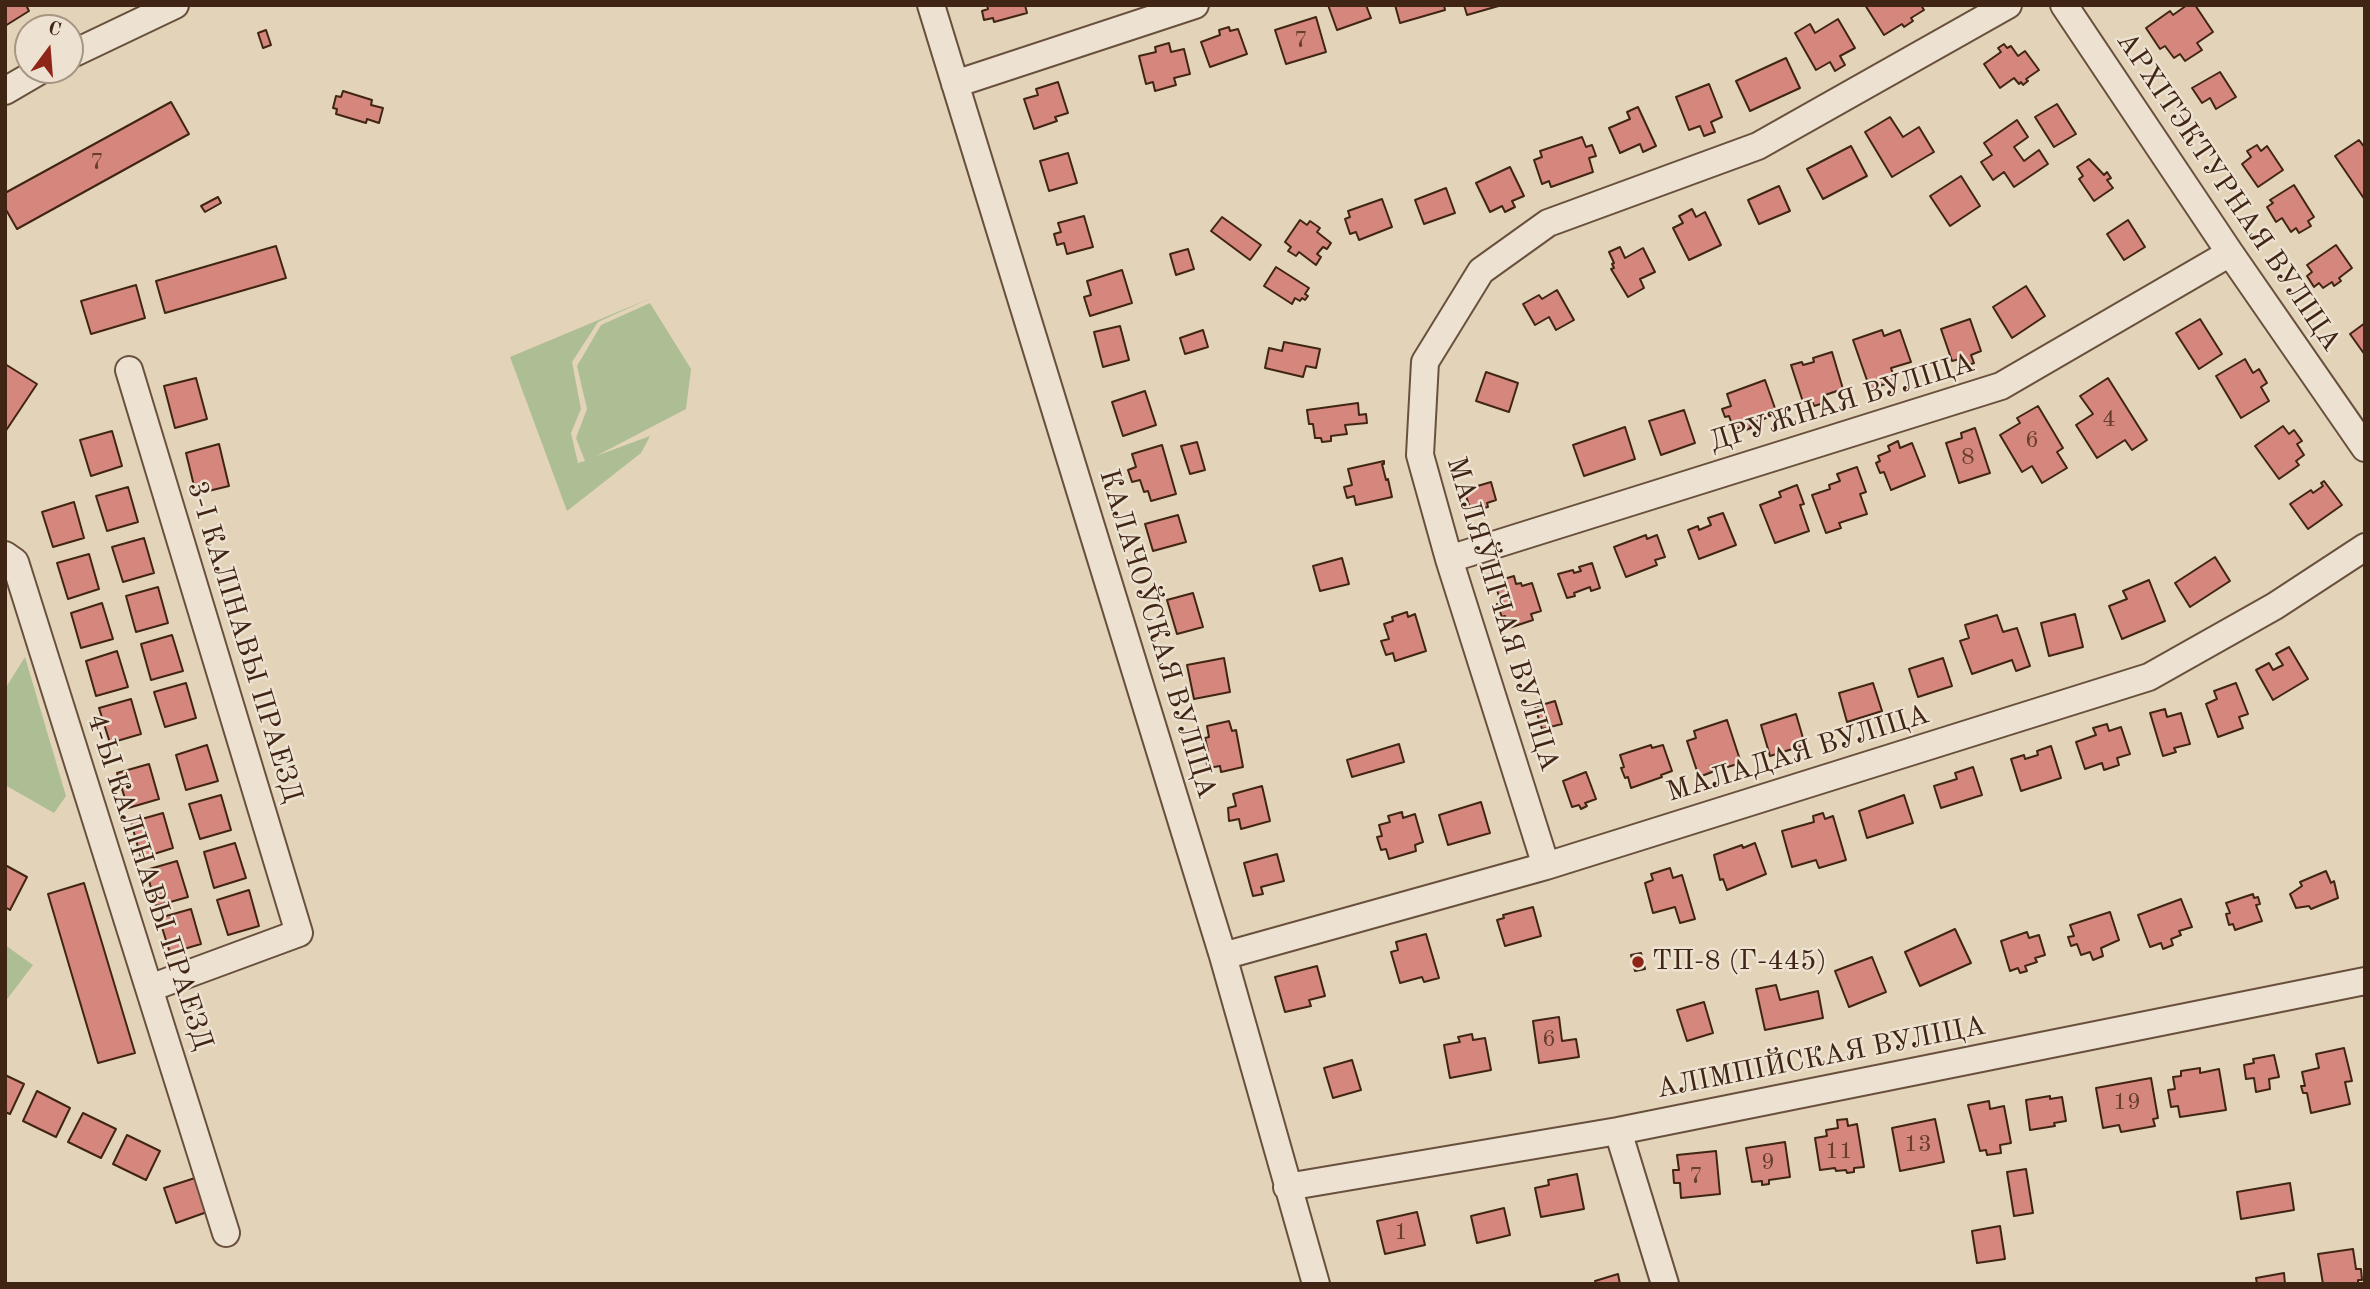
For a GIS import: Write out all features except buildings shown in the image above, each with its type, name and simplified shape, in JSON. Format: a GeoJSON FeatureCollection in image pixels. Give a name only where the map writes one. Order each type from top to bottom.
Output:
{"type":"FeatureCollection","features":[{"type":"Feature","properties":{"kind":"street"},"geometry":{"type":"LineString","coordinates":[[84,48],[175,5]]}},
{"type":"Feature","properties":{"kind":"street","name":"КАЛАЧОЎСКАЯ ВУЛІЦА"},"geometry":{"type":"LineString","coordinates":[[931,5],[1223,956],[1316,1284]]}},
{"type":"Feature","properties":{"kind":"street"},"geometry":{"type":"LineString","coordinates":[[955,84],[1195,5]]}},
{"type":"Feature","properties":{"kind":"street","name":"МАЛЯЎНІЧАЯ ВУЛІЦА"},"geometry":{"type":"LineString","coordinates":[[1546,866],[1449,559],[1420,456],[1424,362],[1481,271],[1548,223],[1758,146],[2008,5]]}},
{"type":"Feature","properties":{"kind":"street","name":"АРХІТЭКТУРНАЯ ВУЛІЦА"},"geometry":{"type":"LineString","coordinates":[[2064,5],[2365,448]]}},
{"type":"Feature","properties":{"kind":"street","name":"ДРУЖНАЯ ВУЛІЦА"},"geometry":{"type":"LineString","coordinates":[[1449,559],[2001,386],[2230,253]]}},
{"type":"Feature","properties":{"kind":"street","name":"3-І КАЛІНАВЫ ПРАЕЗД"},"geometry":{"type":"LineString","coordinates":[[129,370],[299,933],[150,988]]}},
{"type":"Feature","properties":{"kind":"street","name":"МАЛАДАЯ ВУЛІЦА"},"geometry":{"type":"LineString","coordinates":[[1223,956],[1546,866],[2149,677],[2275,606],[2365,547]]}},
{"type":"Feature","properties":{"kind":"street","name":"4-Ы КАЛІНАВЫ ПРАЕЗД"},"geometry":{"type":"LineString","coordinates":[[5,555],[15,562],[226,1233]]}},
{"type":"Feature","properties":{"kind":"street","name":"АЛІМПІЙСКАЯ ВУЛІЦА"},"geometry":{"type":"LineString","coordinates":[[1287,1187],[1618,1131],[2365,981]]}},
{"type":"Feature","properties":{"kind":"street"},"geometry":{"type":"LineString","coordinates":[[1618,1131],[1665,1284]]}},
{"type":"Feature","properties":{"kind":"green space"},"geometry":{"type":"Polygon","coordinates":[[[651,298],[598,322],[572,362],[581,409],[571,433],[578,463],[585,461],[576,438],[587,409],[577,366],[601,325],[650,303],[691,369],[686,409],[596,456],[650,436],[641,453],[567,511],[510,357],[651,298]]]}},
{"type":"Feature","properties":{"kind":"green space"},"geometry":{"type":"Polygon","coordinates":[[[25,657],[66,796],[54,813],[5,785],[5,689],[25,657]]]}},
{"type":"Feature","properties":{"kind":"green space"},"geometry":{"type":"Polygon","coordinates":[[[5,945],[33,965],[5,1002],[5,945]]]}},
{"type":"Feature","properties":{"kind":"place","name":"ТП-8 (Г-445)"},"geometry":{"type":"Point","coordinates":[1638,962]}}]}
